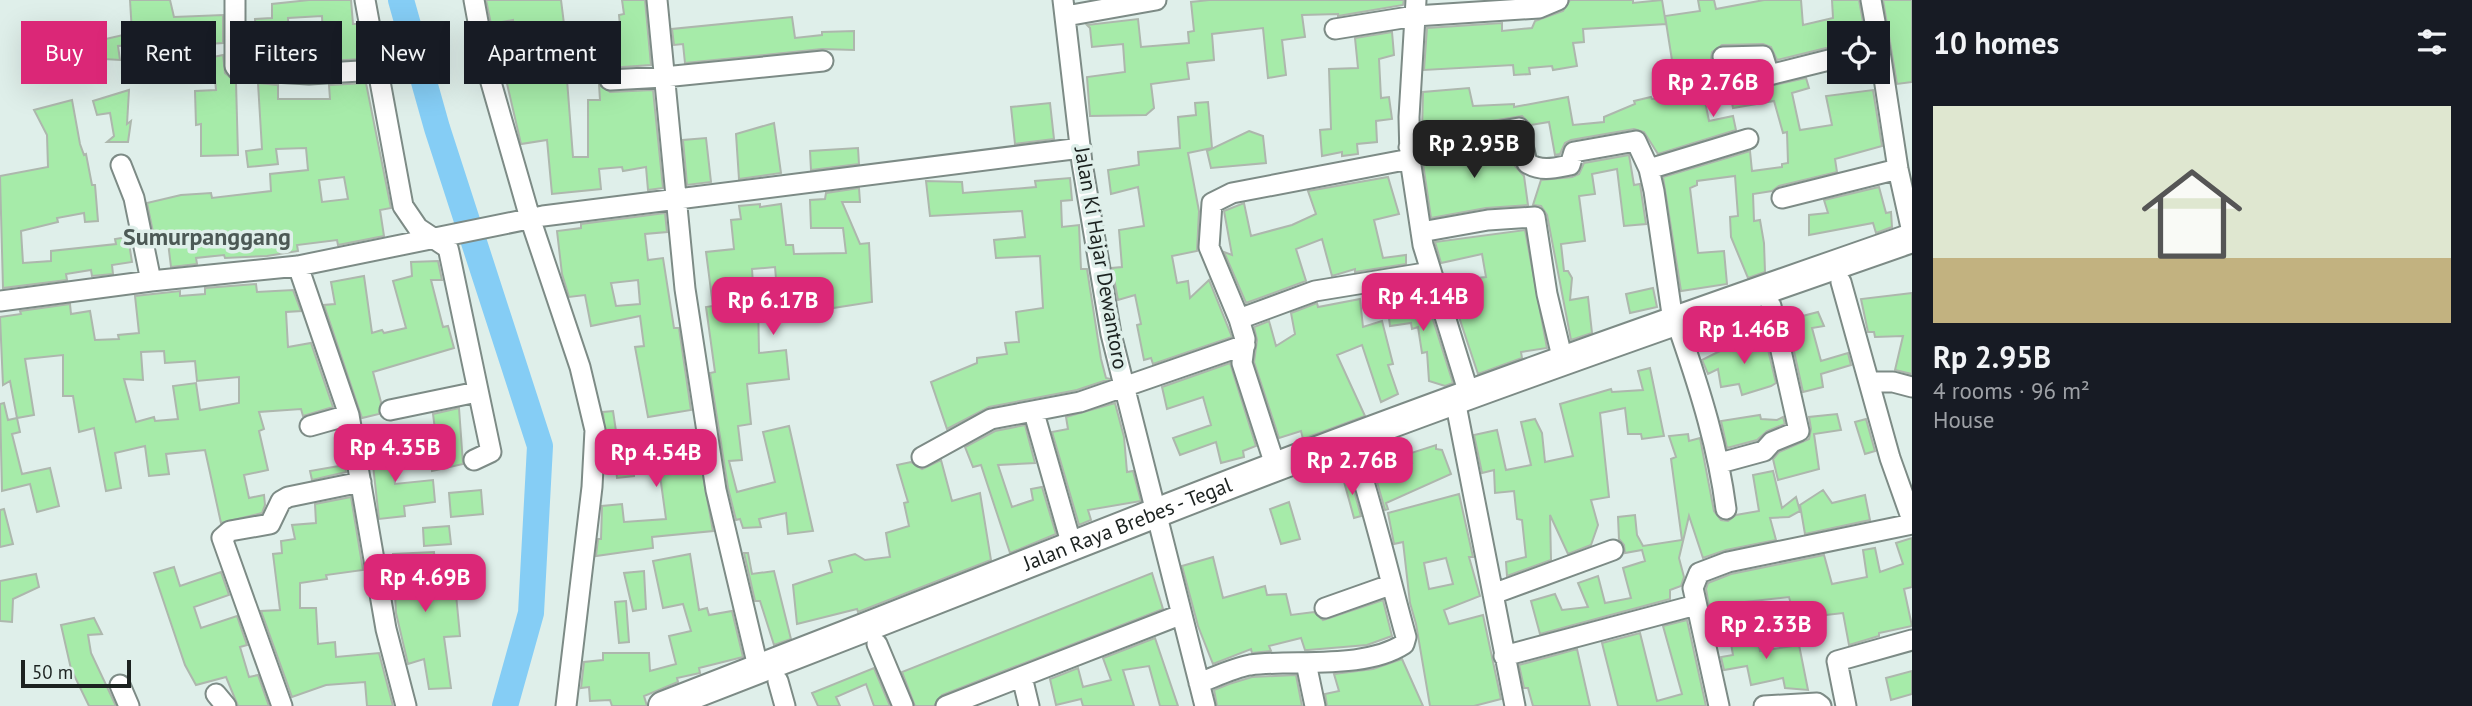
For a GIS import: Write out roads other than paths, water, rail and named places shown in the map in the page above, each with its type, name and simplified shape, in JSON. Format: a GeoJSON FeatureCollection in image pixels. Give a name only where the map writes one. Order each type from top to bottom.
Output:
{"type":"FeatureCollection","features":[{"type":"Feature","properties":{"kind":"highway","name":"Jalan Raya Brebes - Tegal"},"geometry":{"type":"LineString","coordinates":[[712,706],[774,686],[877,644],[1276,468],[1677,328],[1912,238]]}},
{"type":"Feature","properties":{"kind":"highway","name":"Jalan Raya Brebes - Tegal"},"geometry":{"type":"LineString","coordinates":[[663,706],[774,686],[1072,546],[1160,521],[1355,453],[1461,403],[1563,361],[1677,328],[1771,306],[1912,257]]}},
{"type":"Feature","properties":{"kind":"street"},"geometry":{"type":"LineString","coordinates":[[235,0],[235,66],[238,71],[309,74],[356,71]]}},
{"type":"Feature","properties":{"kind":"street"},"geometry":{"type":"LineString","coordinates":[[365,0],[369,21]]}},
{"type":"Feature","properties":{"kind":"street"},"geometry":{"type":"LineString","coordinates":[[474,0],[486,65],[524,219],[580,367],[595,430],[592,487],[566,706]]}},
{"type":"Feature","properties":{"kind":"street"},"geometry":{"type":"LineString","coordinates":[[657,0],[675,201],[716,490],[774,686]]}},
{"type":"Feature","properties":{"kind":"street"},"geometry":{"type":"LineString","coordinates":[[1064,8],[1156,0]]}},
{"type":"Feature","properties":{"kind":"street"},"geometry":{"type":"LineString","coordinates":[[1335,29],[1415,8],[1539,8],[1558,0]]}},
{"type":"Feature","properties":{"kind":"street"},"geometry":{"type":"LineString","coordinates":[[1871,0],[1875,21]]}},
{"type":"Feature","properties":{"kind":"street","name":"Jalan Ki Hajar Dewantoro"},"geometry":{"type":"LineString","coordinates":[[1064,8],[1097,261],[1124,389],[1160,521],[1180,615],[1205,706]]}},
{"type":"Feature","properties":{"kind":"street"},"geometry":{"type":"LineString","coordinates":[[1415,8],[1410,153],[1421,232],[1461,403],[1504,656],[1516,706]]}},
{"type":"Feature","properties":{"kind":"street"},"geometry":{"type":"LineString","coordinates":[[1723,57],[1763,56],[1769,75],[1827,60]]}},
{"type":"Feature","properties":{"kind":"street"},"geometry":{"type":"LineString","coordinates":[[621,79],[664,77],[823,61]]}},
{"type":"Feature","properties":{"kind":"street"},"geometry":{"type":"LineString","coordinates":[[380,84],[403,206],[411,220],[432,240],[448,248],[491,454],[474,460]]}},
{"type":"Feature","properties":{"kind":"street"},"geometry":{"type":"LineString","coordinates":[[1884,84],[1898,169],[1912,232]]}},
{"type":"Feature","properties":{"kind":"street"},"geometry":{"type":"LineString","coordinates":[[1276,468],[1242,363],[1245,345],[1239,319],[1209,247],[1210,213],[1215,200],[1232,193],[1410,153],[1489,131],[1519,128],[1527,163],[1536,169],[1570,165],[1573,152],[1635,141],[1649,169],[1677,328],[1706,407],[1720,463],[1726,509]]}},
{"type":"Feature","properties":{"kind":"street"},"geometry":{"type":"LineString","coordinates":[[1649,169],[1748,139]]}},
{"type":"Feature","properties":{"kind":"street"},"geometry":{"type":"LineString","coordinates":[[0,301],[151,281],[298,266],[524,219],[1081,148]]}},
{"type":"Feature","properties":{"kind":"street"},"geometry":{"type":"LineString","coordinates":[[121,165],[134,198],[151,281]]}},
{"type":"Feature","properties":{"kind":"street"},"geometry":{"type":"LineString","coordinates":[[1782,198],[1898,169]]}},
{"type":"Feature","properties":{"kind":"street"},"geometry":{"type":"LineString","coordinates":[[1421,232],[1488,220],[1535,217],[1547,294],[1563,361]]}},
{"type":"Feature","properties":{"kind":"street"},"geometry":{"type":"LineString","coordinates":[[298,266],[349,415],[386,629],[406,706]]}},
{"type":"Feature","properties":{"kind":"street"},"geometry":{"type":"LineString","coordinates":[[1239,319],[1315,291],[1431,272]]}},
{"type":"Feature","properties":{"kind":"street"},"geometry":{"type":"LineString","coordinates":[[1718,706],[1696,605],[1695,578],[1710,567],[1912,522],[1890,458],[1841,282]]}},
{"type":"Feature","properties":{"kind":"street"},"geometry":{"type":"LineString","coordinates":[[1720,463],[1764,450],[1772,442],[1799,431],[1771,306]]}},
{"type":"Feature","properties":{"kind":"street"},"geometry":{"type":"LineString","coordinates":[[922,457],[991,419],[1034,413],[1124,389],[1245,345]]}},
{"type":"Feature","properties":{"kind":"street"},"geometry":{"type":"LineString","coordinates":[[1870,382],[1893,382],[1912,387]]}},
{"type":"Feature","properties":{"kind":"street"},"geometry":{"type":"LineString","coordinates":[[390,410],[477,391]]}},
{"type":"Feature","properties":{"kind":"street"},"geometry":{"type":"LineString","coordinates":[[1034,413],[1072,546]]}},
{"type":"Feature","properties":{"kind":"street"},"geometry":{"type":"LineString","coordinates":[[310,426],[349,415]]}},
{"type":"Feature","properties":{"kind":"street"},"geometry":{"type":"LineString","coordinates":[[1199,683],[1247,666],[1306,663],[1373,655],[1404,644],[1406,637],[1390,585],[1374,511],[1355,453]]}},
{"type":"Feature","properties":{"kind":"street"},"geometry":{"type":"LineString","coordinates":[[282,706],[222,538],[230,531],[270,524],[281,501],[288,497],[361,482]]}},
{"type":"Feature","properties":{"kind":"street"},"geometry":{"type":"LineString","coordinates":[[1493,594],[1613,550]]}},
{"type":"Feature","properties":{"kind":"street"},"geometry":{"type":"LineString","coordinates":[[1325,608],[1390,585]]}},
{"type":"Feature","properties":{"kind":"street"},"geometry":{"type":"LineString","coordinates":[[1504,656],[1696,605]]}},
{"type":"Feature","properties":{"kind":"street"},"geometry":{"type":"LineString","coordinates":[[946,706],[1180,615]]}},
{"type":"Feature","properties":{"kind":"street"},"geometry":{"type":"LineString","coordinates":[[1846,706],[1837,661],[1912,640]]}},
{"type":"Feature","properties":{"kind":"street"},"geometry":{"type":"LineString","coordinates":[[877,644],[903,706]]}},
{"type":"Feature","properties":{"kind":"street"},"geometry":{"type":"LineString","coordinates":[[1306,663],[1315,706]]}},
{"type":"Feature","properties":{"kind":"street"},"geometry":{"type":"LineString","coordinates":[[1022,677],[1029,706]]}},
{"type":"Feature","properties":{"kind":"street"},"geometry":{"type":"LineString","coordinates":[[120,685],[129,706]]}},
{"type":"Feature","properties":{"kind":"street"},"geometry":{"type":"LineString","coordinates":[[1765,706],[1817,703],[1821,706]]}},
{"type":"Feature","properties":{"kind":"waterway"},"geometry":{"type":"LineString","coordinates":[[401,0],[437,128],[540,446],[531,613],[505,706]]}},
{"type":"Feature","properties":{"kind":"district","name":"Sumurpanggang"},"geometry":{"type":"Point","coordinates":[207,237]}}]}
